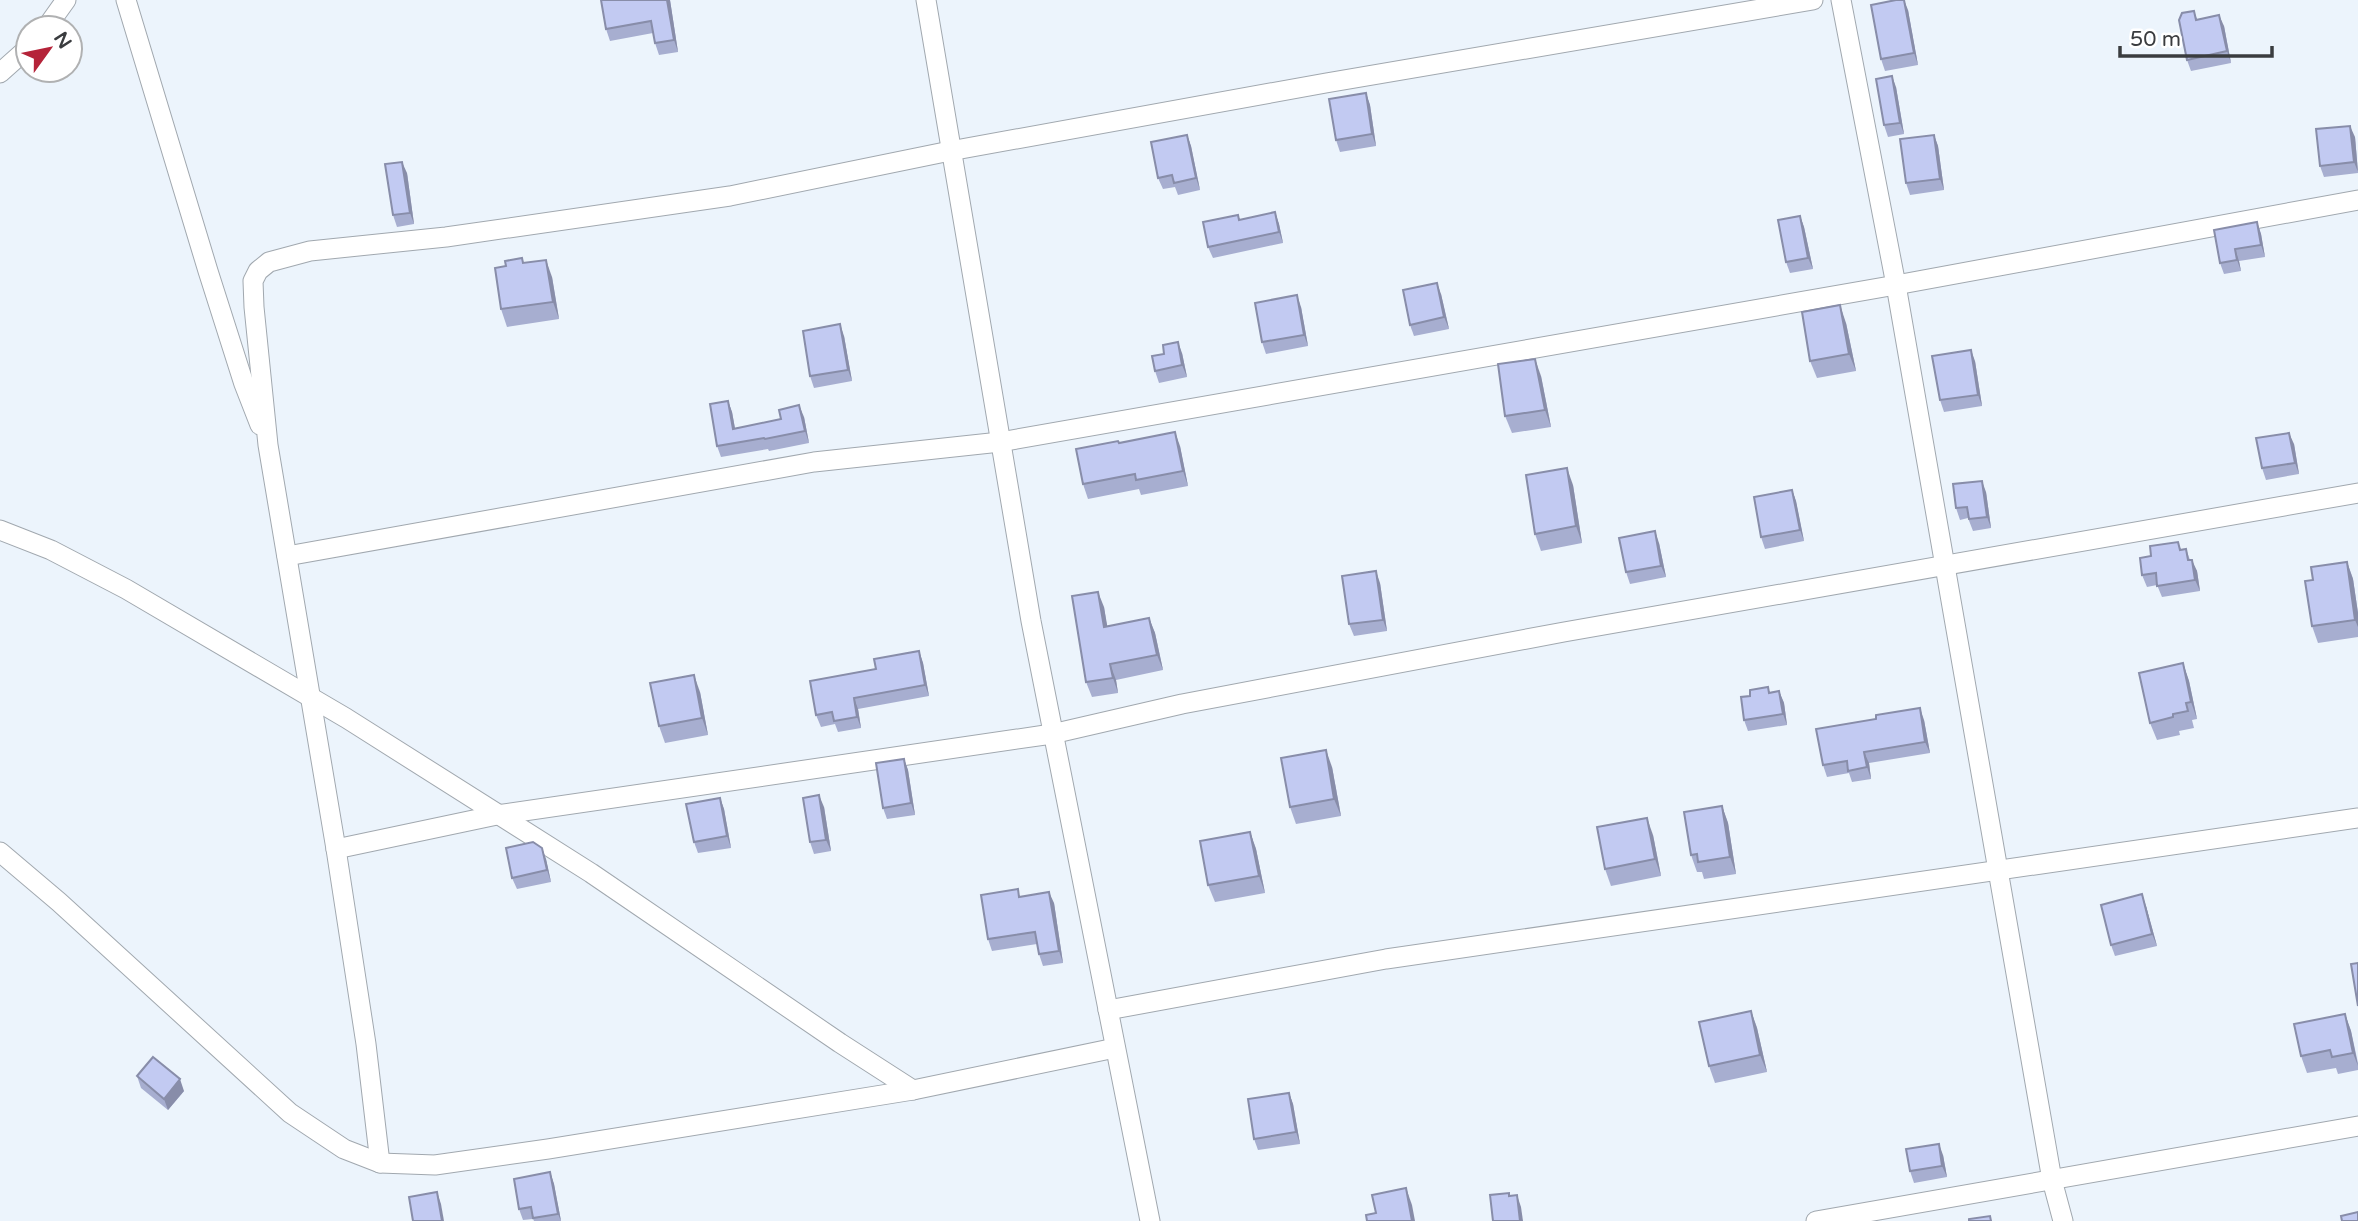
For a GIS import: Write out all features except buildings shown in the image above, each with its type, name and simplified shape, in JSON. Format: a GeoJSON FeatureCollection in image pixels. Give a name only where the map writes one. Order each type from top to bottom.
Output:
{"type":"FeatureCollection","features":[{"type":"Feature","properties":{"kind":"street"},"geometry":{"type":"LineString","coordinates":[[126,0],[228,334],[268,445]]}},
{"type":"Feature","properties":{"kind":"street"},"geometry":{"type":"LineString","coordinates":[[926,0],[1052,734],[1150,1221]]}},
{"type":"Feature","properties":{"kind":"street"},"geometry":{"type":"LineString","coordinates":[[380,1163],[366,1044],[336,849],[268,445],[253,281],[258,271],[270,262],[310,251],[446,237],[730,196],[950,151],[1353,78],[1813,0]]}},
{"type":"Feature","properties":{"kind":"street"},"geometry":{"type":"LineString","coordinates":[[1841,0],[1896,285],[2052,1180],[2063,1221]]}},
{"type":"Feature","properties":{"kind":"street"},"geometry":{"type":"LineString","coordinates":[[287,556],[814,462],[1000,442],[1896,285],[2358,200]]}},
{"type":"Feature","properties":{"kind":"street"},"geometry":{"type":"LineString","coordinates":[[336,849],[498,816],[1052,734],[1182,704],[1564,632],[2358,493]]}},
{"type":"Feature","properties":{"kind":"street"},"geometry":{"type":"LineString","coordinates":[[0,530],[51,550],[127,589],[346,718],[591,873],[840,1043],[914,1090]]}},
{"type":"Feature","properties":{"kind":"street"},"geometry":{"type":"LineString","coordinates":[[1108,1010],[1386,959],[2358,818]]}},
{"type":"Feature","properties":{"kind":"street"},"geometry":{"type":"LineString","coordinates":[[0,852],[59,902],[290,1113],[344,1149],[380,1163],[435,1165],[535,1151],[914,1090],[1115,1048]]}},
{"type":"Feature","properties":{"kind":"street"},"geometry":{"type":"LineString","coordinates":[[1816,1221],[2358,1126]]}}]}
